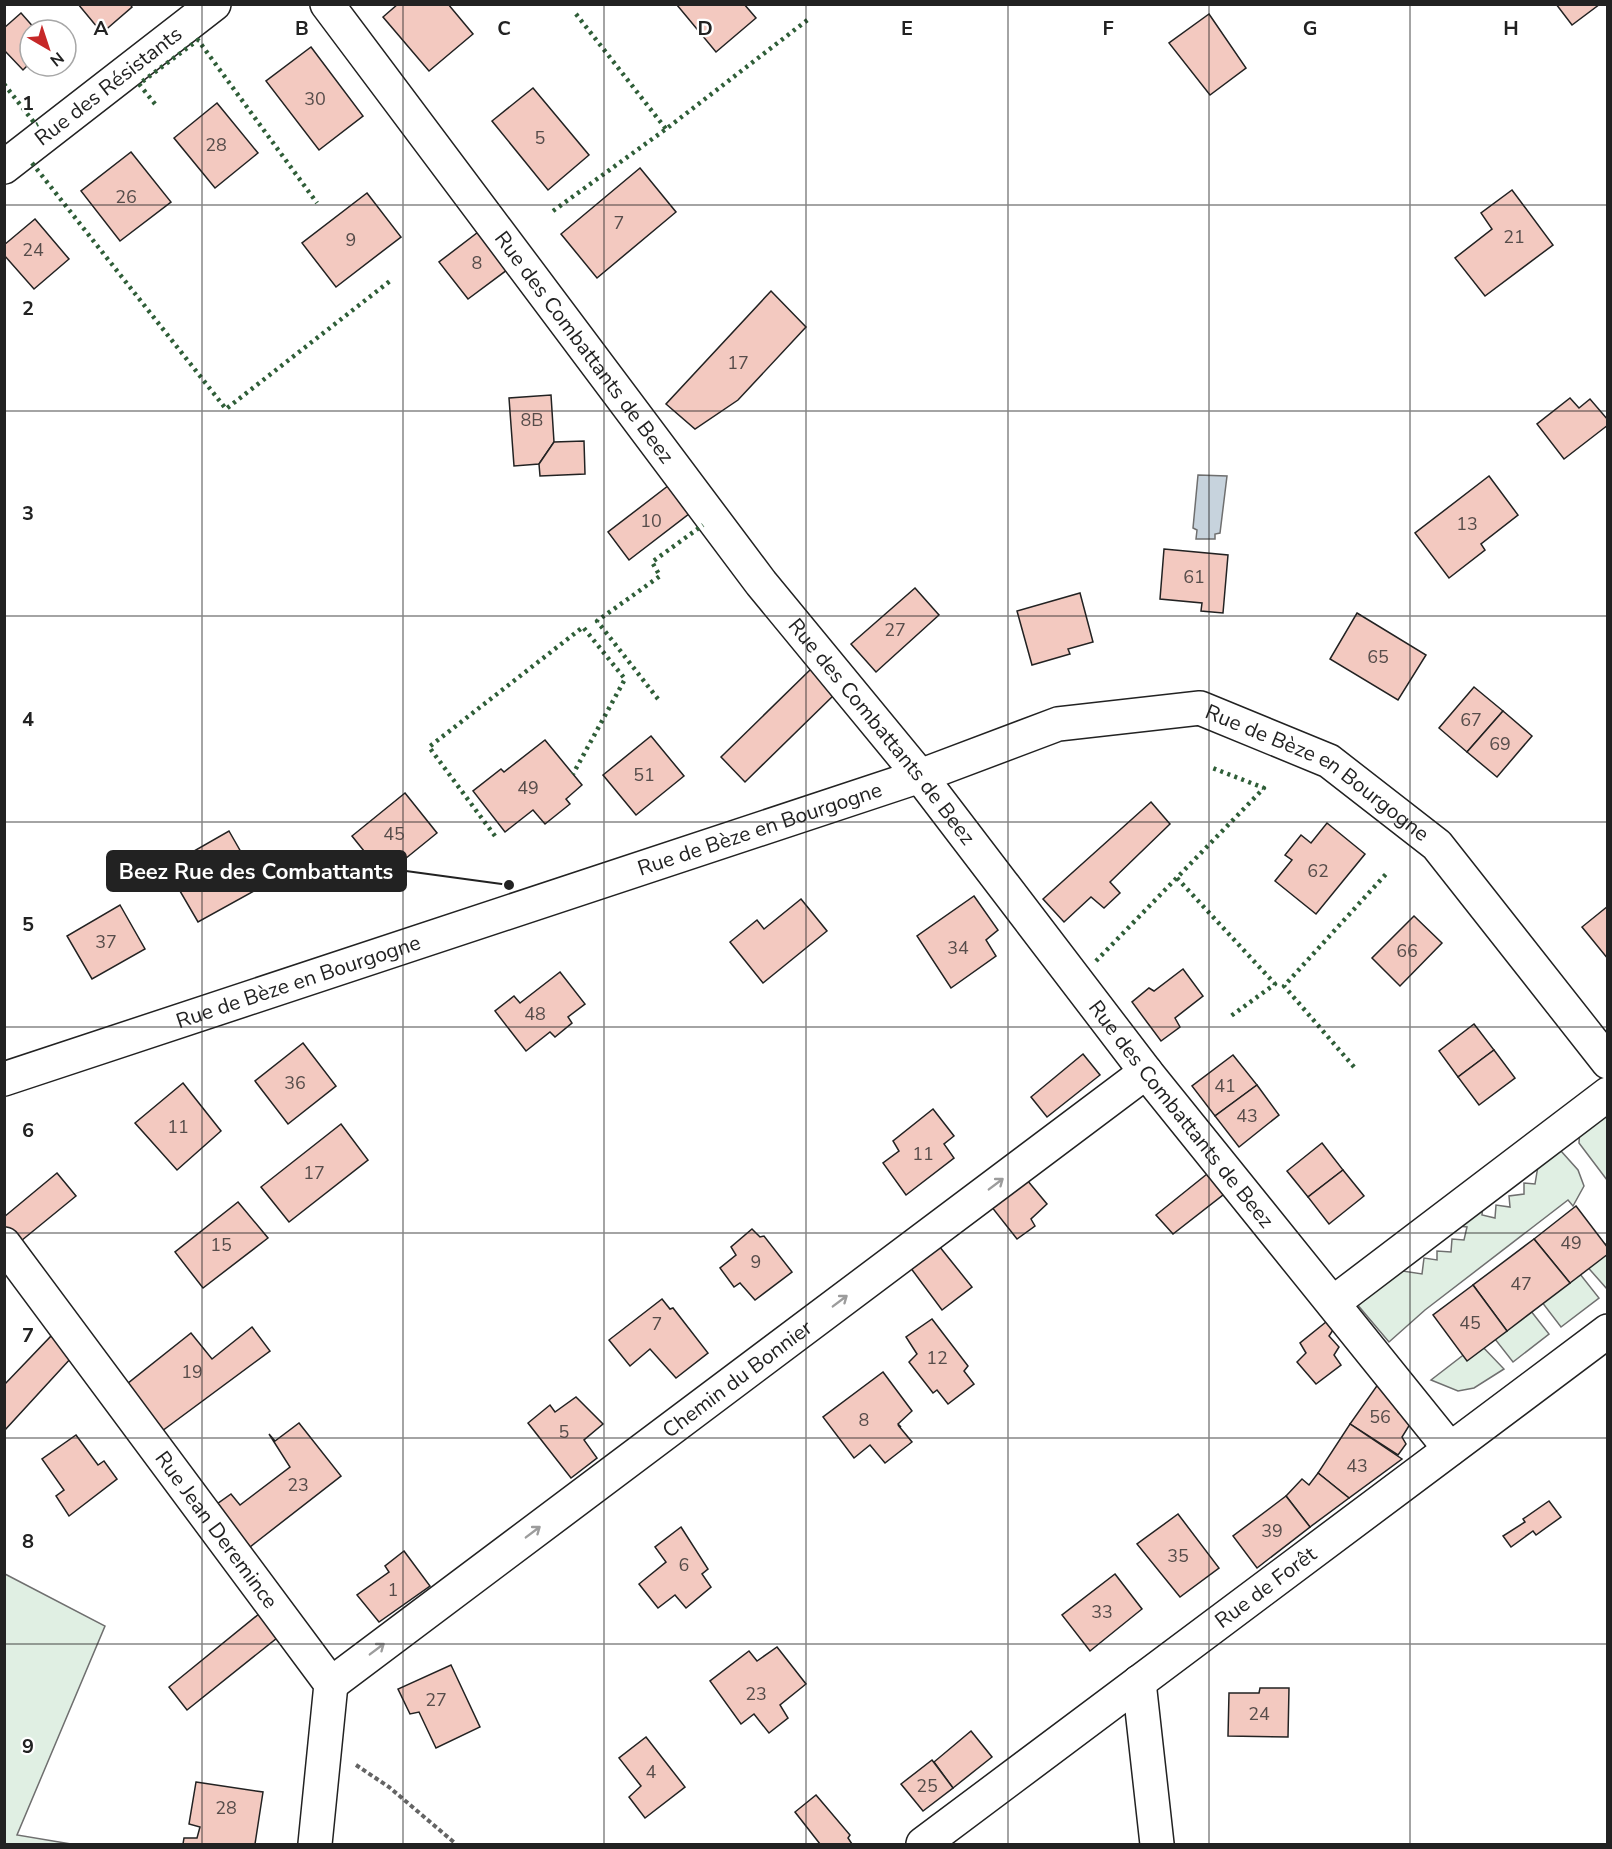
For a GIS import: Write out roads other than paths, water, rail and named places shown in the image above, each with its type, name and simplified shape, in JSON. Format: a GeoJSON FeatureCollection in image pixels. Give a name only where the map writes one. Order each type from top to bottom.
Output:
{"type":"FeatureCollection","features":[{"type":"Feature","properties":{"kind":"street","name":"Rue des Résistants"},"geometry":{"type":"LineString","coordinates":[[4,167],[214,4]]}},
{"type":"Feature","properties":{"kind":"street","name":"Rue des Combattants de Beez"},"geometry":{"type":"LineString","coordinates":[[327,4],[761,583],[920,776],[1146,1072],[1450,1449]]}},
{"type":"Feature","properties":{"kind":"street","name":"Rue de Bèze en Bourgogne"},"geometry":{"type":"LineString","coordinates":[[4,1079],[920,776],[1058,724],[1200,708],[1329,761],[1437,845],[1608,1062]]}},
{"type":"Feature","properties":{"kind":"street","name":"Chemin du Bonnier"},"geometry":{"type":"LineString","coordinates":[[331,1684],[1146,1072]]}},
{"type":"Feature","properties":{"kind":"street"},"geometry":{"type":"LineString","coordinates":[[1333,1303],[1608,1094]]}},
{"type":"Feature","properties":{"kind":"street","name":"Rue Jean Deremince"},"geometry":{"type":"LineString","coordinates":[[4,1244],[331,1684]]}},
{"type":"Feature","properties":{"kind":"street","name":"Rue de Forêt"},"geometry":{"type":"LineString","coordinates":[[923,1845],[1608,1330]]}},
{"type":"Feature","properties":{"kind":"street"},"geometry":{"type":"LineString","coordinates":[[1139,1682],[1157,1845]]}},
{"type":"Feature","properties":{"kind":"street"},"geometry":{"type":"LineString","coordinates":[[315,1845],[331,1684]]}},
{"type":"Feature","properties":{"kind":"place","name":"Beez Rue des Combattants"},"geometry":{"type":"Point","coordinates":[509,885]}}]}
